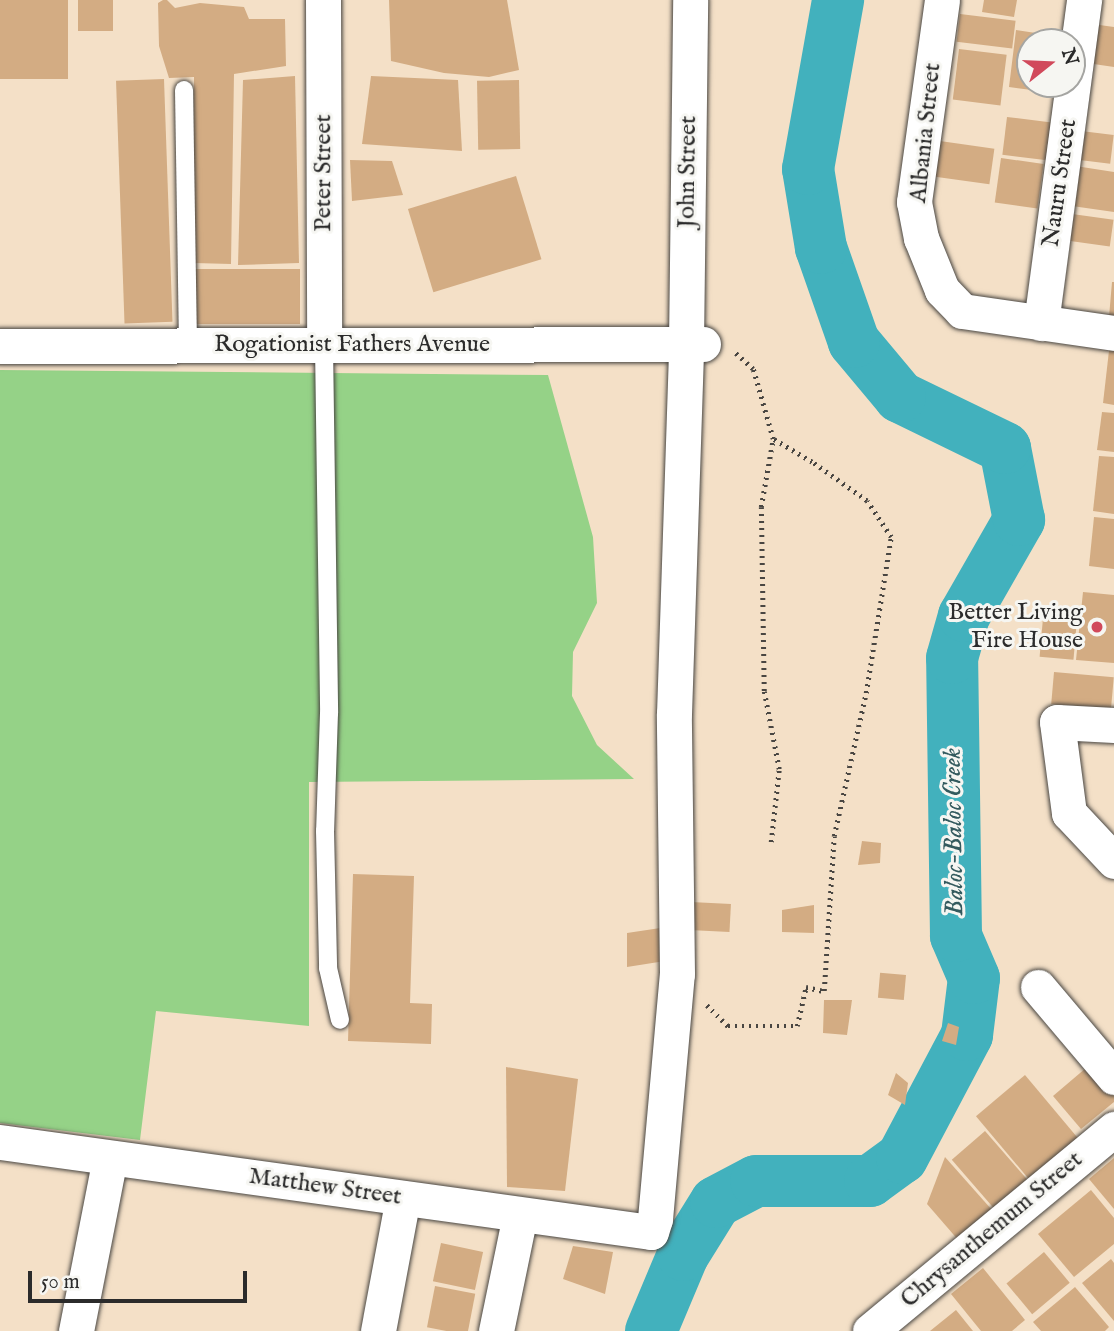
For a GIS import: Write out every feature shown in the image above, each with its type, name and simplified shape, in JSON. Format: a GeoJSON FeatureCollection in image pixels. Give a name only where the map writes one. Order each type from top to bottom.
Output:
{"type":"FeatureCollection","features":[{"type":"Feature","properties":{"kind":"street","name":"Peter Street"},"geometry":{"type":"LineString","coordinates":[[323,0],[324,345]]}},
{"type":"Feature","properties":{"kind":"street","name":"John Street"},"geometry":{"type":"LineString","coordinates":[[651,1232],[677,974],[674,714],[695,344],[690,0]]}},
{"type":"Feature","properties":{"kind":"street","name":"Albania Street"},"geometry":{"type":"LineString","coordinates":[[942,0],[914,202],[921,238],[942,290],[962,311],[1114,333]]}},
{"type":"Feature","properties":{"kind":"street","name":"Nauru Street"},"geometry":{"type":"LineString","coordinates":[[1041,323],[1084,0]]}},
{"type":"Feature","properties":{"kind":"street","name":"Rogationist Fathers Avenue"},"geometry":{"type":"LineString","coordinates":[[0,346],[695,344]]}},
{"type":"Feature","properties":{"kind":"street"},"geometry":{"type":"LineString","coordinates":[[1114,725],[1058,722],[1069,813],[1114,861]]}},
{"type":"Feature","properties":{"kind":"street"},"geometry":{"type":"LineString","coordinates":[[1038,988],[1114,1077]]}},
{"type":"Feature","properties":{"kind":"street","name":"Chrysanthemum Street"},"geometry":{"type":"LineString","coordinates":[[870,1331],[1114,1129]]}},
{"type":"Feature","properties":{"kind":"street","name":"Matthew Street"},"geometry":{"type":"LineString","coordinates":[[0,1142],[651,1232]]}},
{"type":"Feature","properties":{"kind":"street"},"geometry":{"type":"LineString","coordinates":[[76,1331],[110,1158]]}},
{"type":"Feature","properties":{"kind":"street"},"geometry":{"type":"LineString","coordinates":[[378,1331],[403,1198]]}},
{"type":"Feature","properties":{"kind":"street"},"geometry":{"type":"LineString","coordinates":[[496,1331],[520,1215]]}},
{"type":"Feature","properties":{"kind":"lane"},"geometry":{"type":"LineString","coordinates":[[184,90],[188,346]]}},
{"type":"Feature","properties":{"kind":"lane"},"geometry":{"type":"LineString","coordinates":[[324,345],[329,713],[325,831],[328,968],[341,1020]]}},
{"type":"Feature","properties":{"kind":"path"},"geometry":{"type":"LineString","coordinates":[[695,344],[731,349],[753,369],[773,439],[761,507],[764,691],[779,769],[771,842]]}},
{"type":"Feature","properties":{"kind":"path"},"geometry":{"type":"LineString","coordinates":[[728,1026],[797,1026],[806,987],[824,991],[834,836],[866,693],[891,537],[867,501],[813,462],[773,439]]}},
{"type":"Feature","properties":{"kind":"green space"},"geometry":{"type":"Polygon","coordinates":[[[0,370],[548,375],[593,537],[597,603],[573,652],[572,696],[597,745],[634,779],[309,782],[309,1026],[156,1011],[140,1140],[0,1123],[0,370]]]}},
{"type":"Feature","properties":{"kind":"building"},"geometry":{"type":"Polygon","coordinates":[[[0,0],[68,0],[68,79],[0,79],[0,0]]]}},
{"type":"Feature","properties":{"kind":"building"},"geometry":{"type":"Polygon","coordinates":[[[78,0],[113,0],[113,31],[78,31],[78,0]]]}},
{"type":"Feature","properties":{"kind":"building"},"geometry":{"type":"Polygon","coordinates":[[[167,0],[175,8],[200,3],[244,7],[249,19],[285,19],[286,66],[234,74],[231,264],[194,263],[194,77],[169,78],[159,46],[158,3],[167,0]]]}},
{"type":"Feature","properties":{"kind":"building"},"geometry":{"type":"Polygon","coordinates":[[[389,0],[507,0],[519,70],[489,77],[444,73],[391,61],[389,0]]]}},
{"type":"Feature","properties":{"kind":"building"},"geometry":{"type":"Polygon","coordinates":[[[984,0],[1017,0],[1014,17],[982,12],[984,0]]]}},
{"type":"Feature","properties":{"kind":"building"},"geometry":{"type":"Polygon","coordinates":[[[960,14],[1016,21],[1012,49],[957,42],[960,14]]]}},
{"type":"Feature","properties":{"kind":"building"},"geometry":{"type":"Polygon","coordinates":[[[1085,23],[1114,27],[1114,67],[1086,63],[1085,23]]]}},
{"type":"Feature","properties":{"kind":"building"},"geometry":{"type":"Polygon","coordinates":[[[1016,30],[1016,88],[1009,87],[1016,30]]]}},
{"type":"Feature","properties":{"kind":"building"},"geometry":{"type":"Polygon","coordinates":[[[959,49],[1007,55],[1000,105],[953,100],[959,49]]]}},
{"type":"Feature","properties":{"kind":"building"},"geometry":{"type":"Polygon","coordinates":[[[295,76],[299,263],[238,265],[243,80],[295,76]]]}},
{"type":"Feature","properties":{"kind":"building"},"geometry":{"type":"Polygon","coordinates":[[[371,76],[458,80],[462,151],[362,144],[371,76]]]}},
{"type":"Feature","properties":{"kind":"building"},"geometry":{"type":"Polygon","coordinates":[[[164,79],[172,322],[125,324],[116,81],[164,79]]]}},
{"type":"Feature","properties":{"kind":"building"},"geometry":{"type":"Polygon","coordinates":[[[519,80],[520,149],[478,150],[477,81],[519,80]]]}},
{"type":"Feature","properties":{"kind":"building"},"geometry":{"type":"Polygon","coordinates":[[[1007,117],[1054,123],[1049,160],[1002,155],[1007,117]]]}},
{"type":"Feature","properties":{"kind":"building"},"geometry":{"type":"Polygon","coordinates":[[[1073,130],[1114,135],[1110,164],[1069,159],[1073,130]]]}},
{"type":"Feature","properties":{"kind":"building"},"geometry":{"type":"Polygon","coordinates":[[[933,140],[994,149],[989,184],[928,176],[933,140]]]}},
{"type":"Feature","properties":{"kind":"building"},"geometry":{"type":"Polygon","coordinates":[[[1001,158],[1044,164],[1037,209],[995,203],[1001,158]]]}},
{"type":"Feature","properties":{"kind":"building"},"geometry":{"type":"Polygon","coordinates":[[[350,160],[392,161],[403,195],[352,201],[350,160]]]}},
{"type":"Feature","properties":{"kind":"building"},"geometry":{"type":"Polygon","coordinates":[[[1069,165],[1114,172],[1114,212],[1065,205],[1069,165]]]}},
{"type":"Feature","properties":{"kind":"building"},"geometry":{"type":"Polygon","coordinates":[[[516,176],[541,259],[433,292],[408,209],[516,176]]]}},
{"type":"Feature","properties":{"kind":"building"},"geometry":{"type":"Polygon","coordinates":[[[1065,213],[1114,220],[1110,247],[1061,240],[1065,213]]]}},
{"type":"Feature","properties":{"kind":"building"},"geometry":{"type":"Polygon","coordinates":[[[193,269],[300,269],[300,324],[193,324],[193,269]]]}},
{"type":"Feature","properties":{"kind":"building"},"geometry":{"type":"Polygon","coordinates":[[[1114,282],[1114,318],[1109,317],[1114,282]]]}},
{"type":"Feature","properties":{"kind":"building"},"geometry":{"type":"Polygon","coordinates":[[[1110,342],[1114,343],[1114,405],[1103,403],[1110,342]]]}},
{"type":"Feature","properties":{"kind":"building"},"geometry":{"type":"Polygon","coordinates":[[[1102,412],[1114,413],[1114,452],[1097,450],[1102,412]]]}},
{"type":"Feature","properties":{"kind":"building"},"geometry":{"type":"Polygon","coordinates":[[[1099,456],[1114,457],[1114,514],[1093,511],[1099,456]]]}},
{"type":"Feature","properties":{"kind":"building"},"geometry":{"type":"Polygon","coordinates":[[[1094,517],[1114,519],[1114,569],[1089,566],[1094,517]]]}},
{"type":"Feature","properties":{"kind":"building","name":"Better Living Fire House"},"geometry":{"type":"Polygon","coordinates":[[[1083,592],[1114,595],[1114,663],[1076,660],[1083,592]]]}},
{"type":"Feature","properties":{"kind":"building"},"geometry":{"type":"Polygon","coordinates":[[[1043,618],[1077,621],[1073,660],[1040,657],[1043,618]]]}},
{"type":"Feature","properties":{"kind":"building"},"geometry":{"type":"Polygon","coordinates":[[[1054,672],[1114,677],[1111,709],[1051,704],[1054,672]]]}},
{"type":"Feature","properties":{"kind":"building"},"geometry":{"type":"Polygon","coordinates":[[[862,841],[881,843],[880,863],[858,865],[862,841]]]}},
{"type":"Feature","properties":{"kind":"building"},"geometry":{"type":"Polygon","coordinates":[[[353,874],[414,876],[410,1003],[432,1004],[431,1044],[348,1041],[353,874]]]}},
{"type":"Feature","properties":{"kind":"building"},"geometry":{"type":"Polygon","coordinates":[[[691,902],[731,904],[729,932],[690,930],[691,902]]]}},
{"type":"Feature","properties":{"kind":"building"},"geometry":{"type":"Polygon","coordinates":[[[814,905],[814,933],[782,932],[782,910],[814,905]]]}},
{"type":"Feature","properties":{"kind":"building"},"geometry":{"type":"Polygon","coordinates":[[[667,927],[665,961],[627,967],[627,933],[667,927]]]}},
{"type":"Feature","properties":{"kind":"building"},"geometry":{"type":"Polygon","coordinates":[[[880,973],[906,975],[904,1000],[878,998],[880,973]]]}},
{"type":"Feature","properties":{"kind":"building"},"geometry":{"type":"Polygon","coordinates":[[[824,1000],[852,1000],[847,1035],[823,1033],[824,1000]]]}},
{"type":"Feature","properties":{"kind":"building"},"geometry":{"type":"Polygon","coordinates":[[[948,1023],[959,1027],[956,1045],[942,1041],[948,1023]]]}},
{"type":"Feature","properties":{"kind":"building"},"geometry":{"type":"Polygon","coordinates":[[[1093,1062],[1114,1088],[1114,1102],[1081,1129],[1053,1096],[1093,1062]]]}},
{"type":"Feature","properties":{"kind":"building"},"geometry":{"type":"Polygon","coordinates":[[[506,1067],[578,1079],[565,1191],[507,1187],[506,1067]]]}},
{"type":"Feature","properties":{"kind":"building"},"geometry":{"type":"Polygon","coordinates":[[[896,1073],[908,1083],[905,1105],[888,1095],[896,1073]]]}},
{"type":"Feature","properties":{"kind":"building"},"geometry":{"type":"Polygon","coordinates":[[[1025,1075],[1082,1143],[1033,1184],[976,1116],[1025,1075]]]}},
{"type":"Feature","properties":{"kind":"building"},"geometry":{"type":"Polygon","coordinates":[[[985,1131],[1034,1187],[1000,1216],[952,1160],[985,1131]]]}},
{"type":"Feature","properties":{"kind":"building"},"geometry":{"type":"Polygon","coordinates":[[[945,1157],[1000,1219],[966,1249],[927,1204],[945,1157]]]}},
{"type":"Feature","properties":{"kind":"building"},"geometry":{"type":"Polygon","coordinates":[[[1114,1158],[1114,1209],[1089,1179],[1114,1158]]]}},
{"type":"Feature","properties":{"kind":"building"},"geometry":{"type":"Polygon","coordinates":[[[1091,1190],[1114,1218],[1114,1244],[1074,1277],[1038,1234],[1091,1190]]]}},
{"type":"Feature","properties":{"kind":"building"},"geometry":{"type":"Polygon","coordinates":[[[441,1243],[483,1252],[475,1290],[433,1281],[441,1243]]]}},
{"type":"Feature","properties":{"kind":"building"},"geometry":{"type":"Polygon","coordinates":[[[573,1246],[613,1252],[605,1294],[563,1279],[573,1246]]]}},
{"type":"Feature","properties":{"kind":"building"},"geometry":{"type":"Polygon","coordinates":[[[1044,1252],[1070,1283],[1032,1314],[1006,1283],[1044,1252]]]}},
{"type":"Feature","properties":{"kind":"building"},"geometry":{"type":"Polygon","coordinates":[[[1111,1259],[1114,1263],[1114,1321],[1082,1283],[1111,1259]]]}},
{"type":"Feature","properties":{"kind":"building"},"geometry":{"type":"Polygon","coordinates":[[[983,1268],[1025,1320],[1012,1331],[981,1331],[951,1294],[983,1268]]]}},
{"type":"Feature","properties":{"kind":"building"},"geometry":{"type":"Polygon","coordinates":[[[435,1286],[475,1294],[468,1331],[427,1327],[435,1286]]]}},
{"type":"Feature","properties":{"kind":"building"},"geometry":{"type":"Polygon","coordinates":[[[1075,1287],[1109,1327],[1105,1331],[1041,1331],[1033,1322],[1075,1287]]]}},
{"type":"Feature","properties":{"kind":"building"},"geometry":{"type":"Polygon","coordinates":[[[956,1310],[973,1331],[930,1331],[956,1310]]]}},
{"type":"Feature","properties":{"kind":"waterway","name":"Baloc-Baloc Creek"},"geometry":{"type":"LineString","coordinates":[[651,1331],[683,1255],[716,1202],[756,1181],[870,1181],[902,1158],[967,1035],[974,978],[956,936],[952,658],[964,616],[1019,520],[1005,448],[900,397],[854,342],[821,248],[808,169],[838,0]]}},
{"type":"Feature","properties":{"kind":"place","name":"Better Living Fire House"},"geometry":{"type":"Point","coordinates":[1097,627]}}]}
